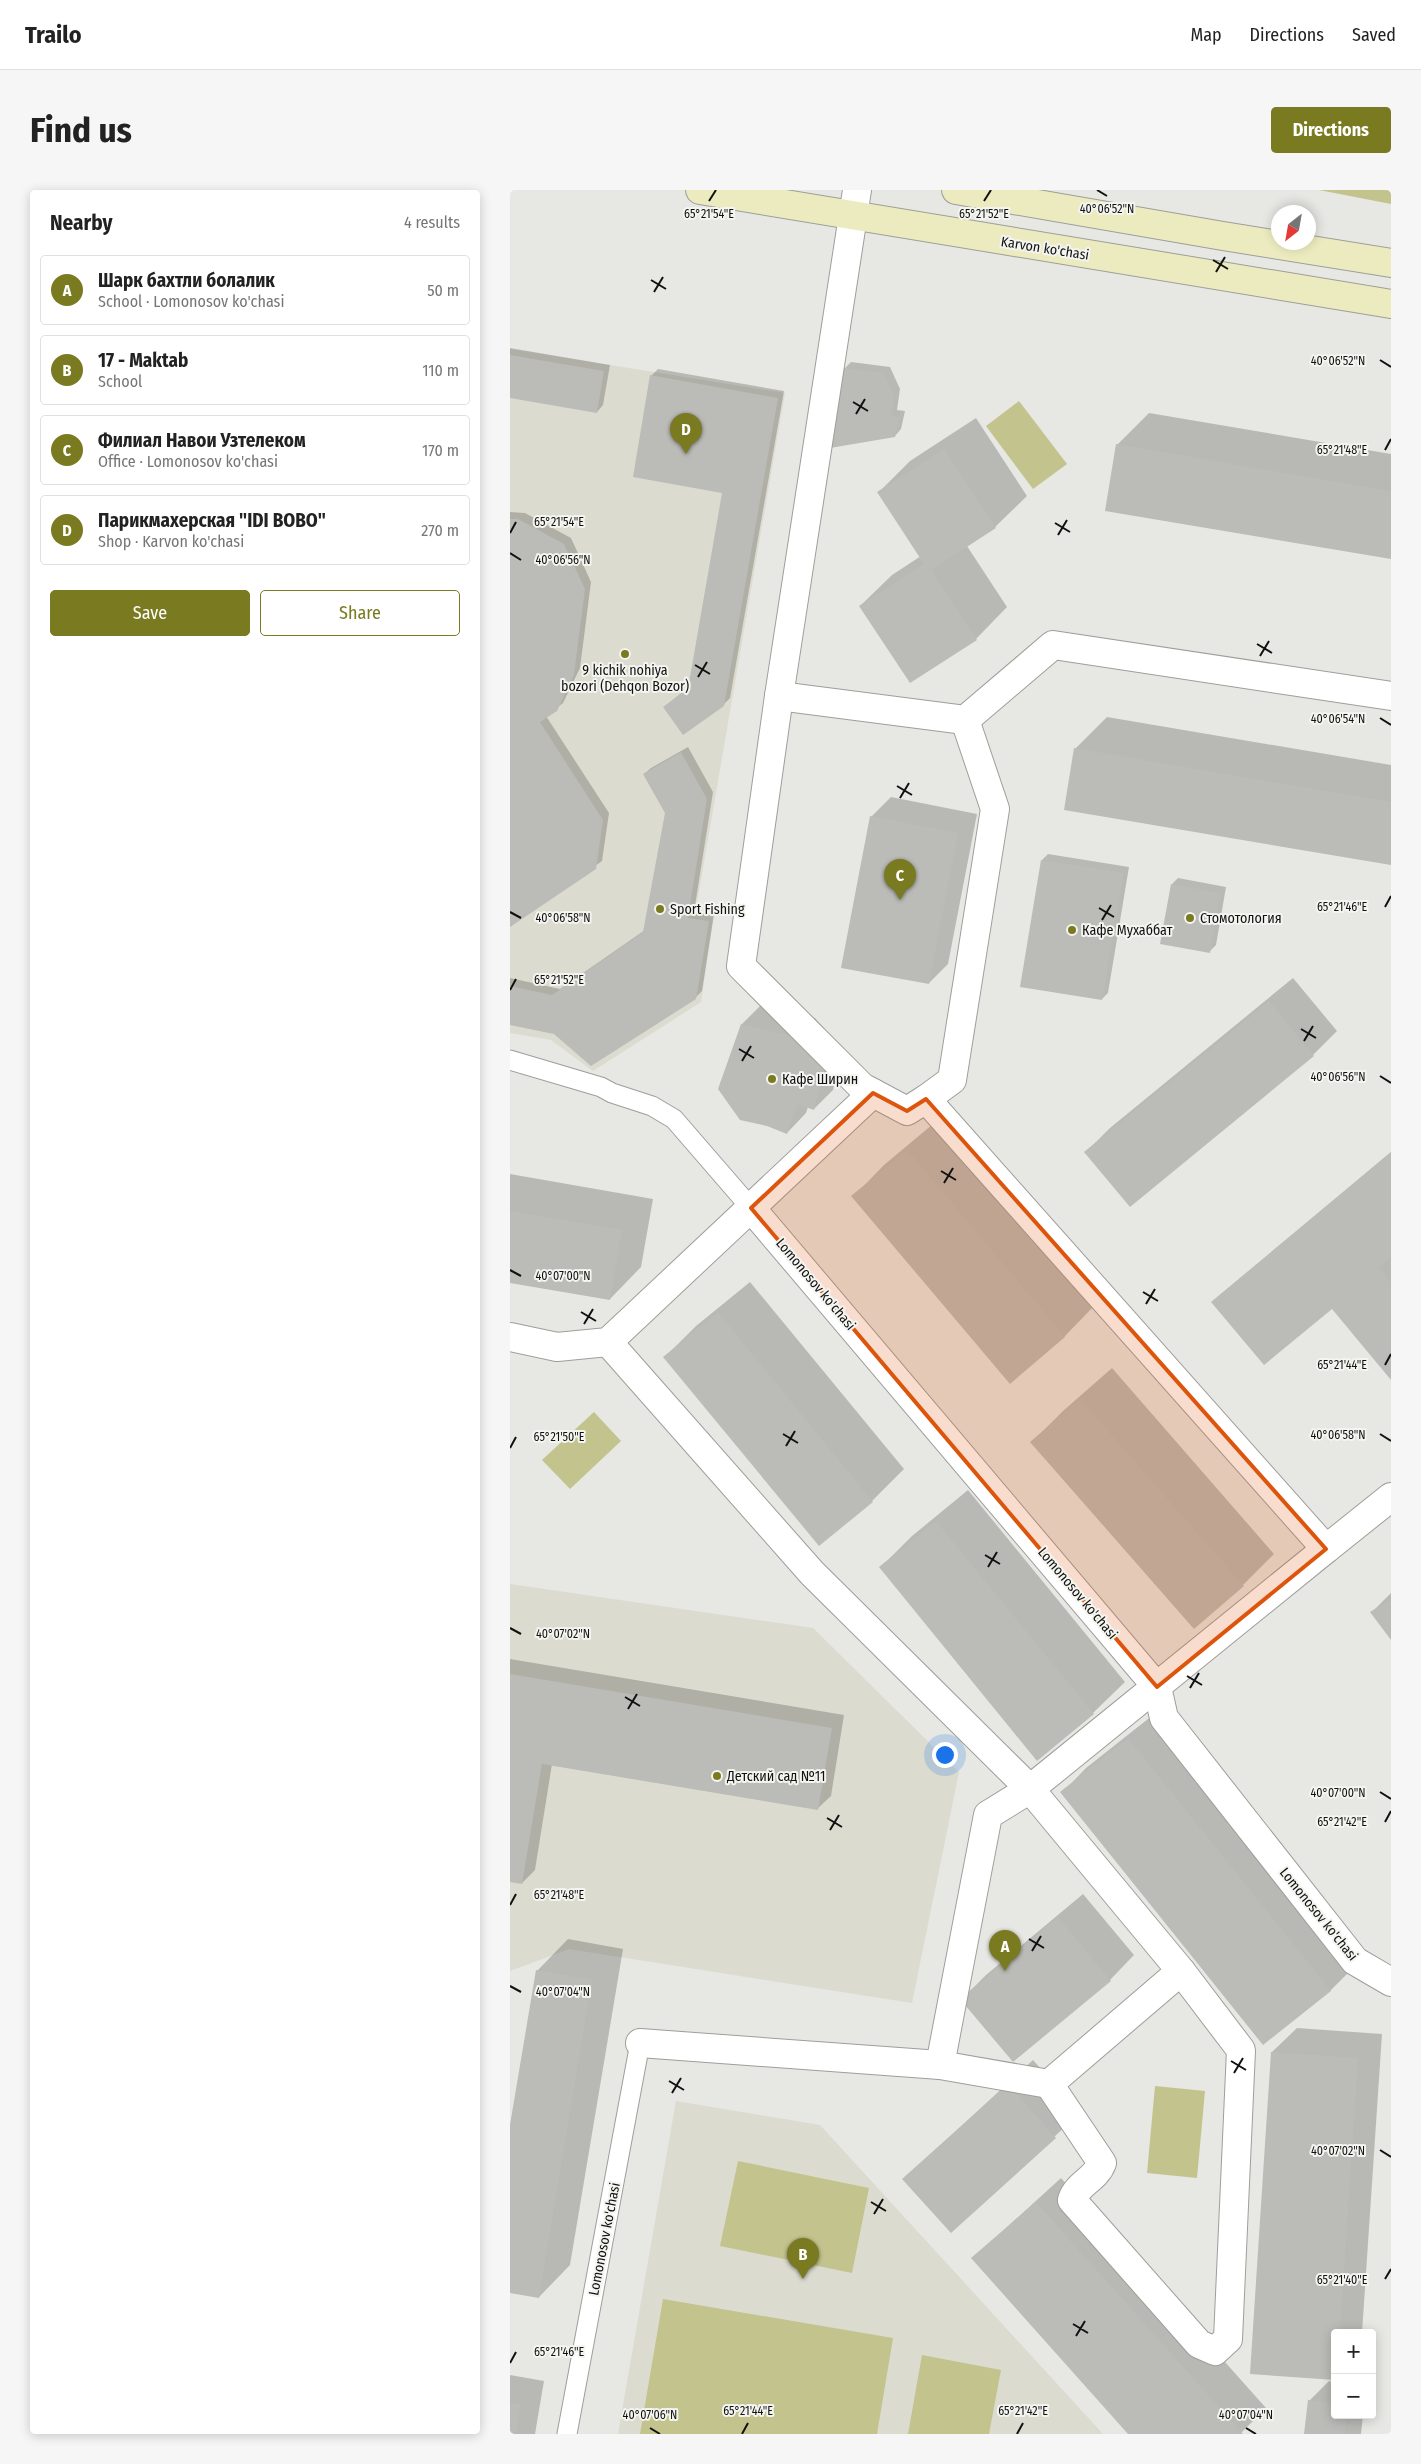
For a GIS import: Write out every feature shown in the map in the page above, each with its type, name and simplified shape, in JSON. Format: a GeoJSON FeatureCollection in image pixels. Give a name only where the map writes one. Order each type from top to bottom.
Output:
{"type":"FeatureCollection","features":[{"type":"Feature","properties":{"kind":"main road","name":"Karvon ko'chasi"},"geometry":{"type":"LineString","coordinates":[[700,190],[1391,304]]}},
{"type":"Feature","properties":{"kind":"main road"},"geometry":{"type":"LineString","coordinates":[[956,190],[1391,263]]}},
{"type":"Feature","properties":{"kind":"street"},"geometry":{"type":"LineString","coordinates":[[857,190],[779,696],[741,966],[862,1088],[907,1111],[952,1080],[995,809],[965,720]]}},
{"type":"Feature","properties":{"kind":"street"},"geometry":{"type":"LineString","coordinates":[[779,696],[965,720],[1053,645],[1391,696]]}},
{"type":"Feature","properties":{"kind":"street"},"geometry":{"type":"LineString","coordinates":[[510,1337],[557,1347],[608,1342],[873,1093]]}},
{"type":"Feature","properties":{"kind":"street"},"geometry":{"type":"LineString","coordinates":[[926,1099],[1326,1549]]}},
{"type":"Feature","properties":{"kind":"street","name":"Lomonosov ko'chasi"},"geometry":{"type":"LineString","coordinates":[[751,1208],[1156,1687],[1164,1718],[1355,1961],[1391,1982]]}},
{"type":"Feature","properties":{"kind":"street"},"geometry":{"type":"LineString","coordinates":[[608,1342],[812,1573],[1030,1789],[1181,1972],[1241,2050],[1228,2339],[1215,2351],[1199,2344],[1072,2200],[1075,2192],[1099,2171],[1102,2163],[1048,2084],[940,2065],[640,2043]]}},
{"type":"Feature","properties":{"kind":"street"},"geometry":{"type":"LineString","coordinates":[[940,2065],[988,1815],[1030,1789],[1391,1496]]}},
{"type":"Feature","properties":{"kind":"street"},"geometry":{"type":"LineString","coordinates":[[1048,2084],[1181,1972]]}},
{"type":"Feature","properties":{"kind":"lane"},"geometry":{"type":"LineString","coordinates":[[510,1060],[601,1087],[612,1093],[652,1106],[674,1119],[751,1208]]}},
{"type":"Feature","properties":{"kind":"lane","name":"Lomonosov ko'chasi"},"geometry":{"type":"LineString","coordinates":[[567,2434],[640,2043]]}},
{"type":"Feature","properties":{"kind":"highlighted area"},"geometry":{"type":"Polygon","coordinates":[[[873,1093],[907,1111],[926,1099],[1326,1549],[1157,1687],[751,1208],[873,1093]]]}},
{"type":"Feature","properties":{"kind":"shaded area","name":"9 kichik nohiya bozori (Dehqon Bozor)"},"geometry":{"type":"Polygon","coordinates":[[[510,349],[785,393],[695,914],[713,917],[701,1002],[593,1071],[551,1040],[510,1033],[510,349]]]}},
{"type":"Feature","properties":{"kind":"shaded area"},"geometry":{"type":"Polygon","coordinates":[[[510,1584],[813,1628],[959,1772],[912,2003],[569,1949],[510,1971],[510,1584]]]}},
{"type":"Feature","properties":{"kind":"shaded area"},"geometry":{"type":"Polygon","coordinates":[[[676,2101],[820,2125],[1103,2434],[618,2434],[676,2101]]]}},
{"type":"Feature","properties":{"kind":"green space"},"geometry":{"type":"Polygon","coordinates":[[[1319,190],[1391,190],[1391,204],[1319,190]]]}},
{"type":"Feature","properties":{"kind":"green space"},"geometry":{"type":"Polygon","coordinates":[[[1019,401],[1067,464],[1033,489],[986,426],[1019,401]]]}},
{"type":"Feature","properties":{"kind":"green space"},"geometry":{"type":"Polygon","coordinates":[[[594,1412],[621,1441],[570,1489],[542,1460],[594,1412]]]}},
{"type":"Feature","properties":{"kind":"green space"},"geometry":{"type":"Polygon","coordinates":[[[1155,2086],[1205,2091],[1197,2178],[1147,2173],[1155,2086]]]}},
{"type":"Feature","properties":{"kind":"green space"},"geometry":{"type":"Polygon","coordinates":[[[738,2161],[869,2188],[852,2273],[720,2246],[738,2161]]]}},
{"type":"Feature","properties":{"kind":"green space"},"geometry":{"type":"Polygon","coordinates":[[[663,2299],[893,2338],[877,2434],[640,2434],[663,2299]]]}},
{"type":"Feature","properties":{"kind":"green space"},"geometry":{"type":"Polygon","coordinates":[[[922,2355],[1001,2370],[989,2434],[908,2434],[922,2355]]]}},
{"type":"Feature","properties":{"kind":"building"},"geometry":{"type":"Polygon","coordinates":[[[510,355],[604,371],[597,413],[510,398],[510,355]]]}},
{"type":"Feature","properties":{"kind":"building"},"geometry":{"type":"Polygon","coordinates":[[[844,368],[884,373],[894,396],[891,416],[899,418],[895,437],[830,448],[844,368]]]}},
{"type":"Feature","properties":{"kind":"building"},"geometry":{"type":"Polygon","coordinates":[[[650,375],[778,398],[724,706],[683,735],[663,707],[688,689],[722,493],[633,477],[650,375]]]}},
{"type":"Feature","properties":{"kind":"building"},"geometry":{"type":"Polygon","coordinates":[[[1116,444],[1391,491],[1391,559],[1105,511],[1116,444]]]}},
{"type":"Feature","properties":{"kind":"building"},"geometry":{"type":"Polygon","coordinates":[[[944,449],[996,528],[931,570],[977,640],[910,683],[859,606],[924,564],[877,492],[944,449]]]}},
{"type":"Feature","properties":{"kind":"building"},"geometry":{"type":"Polygon","coordinates":[[[510,519],[518,519],[564,544],[585,589],[574,675],[557,711],[540,722],[603,820],[596,869],[510,927],[510,519]]]}},
{"type":"Feature","properties":{"kind":"building"},"geometry":{"type":"Polygon","coordinates":[[[1074,748],[1391,802],[1391,865],[1064,810],[1074,748]]]}},
{"type":"Feature","properties":{"kind":"building"},"geometry":{"type":"Polygon","coordinates":[[[681,752],[707,799],[688,918],[709,921],[696,999],[591,1066],[554,1034],[510,1025],[510,986],[552,995],[643,932],[665,813],[643,774],[681,752]]]}},
{"type":"Feature","properties":{"kind":"building"},"geometry":{"type":"Polygon","coordinates":[[[870,816],[958,833],[929,984],[841,968],[870,816]]]}},
{"type":"Feature","properties":{"kind":"building","name":"Кафе Мухаббат"},"geometry":{"type":"Polygon","coordinates":[[[1041,860],[1124,873],[1102,1000],[1020,987],[1041,860]]]}},
{"type":"Feature","properties":{"kind":"building","name":"Стомотология"},"geometry":{"type":"Polygon","coordinates":[[[1171,884],[1221,893],[1210,953],[1160,944],[1171,884]]]}},
{"type":"Feature","properties":{"kind":"building"},"geometry":{"type":"Polygon","coordinates":[[[1269,1001],[1314,1056],[1130,1207],[1084,1152],[1269,1001]]]}},
{"type":"Feature","properties":{"kind":"building","name":"Кафе Ширин"},"geometry":{"type":"Polygon","coordinates":[[[741,1024],[796,1037],[825,1070],[814,1110],[797,1104],[787,1134],[767,1126],[740,1120],[718,1089],[741,1024]]]}},
{"type":"Feature","properties":{"kind":"building"},"geometry":{"type":"Polygon","coordinates":[[[907,1150],[1065,1337],[1010,1384],[851,1196],[907,1150]]]}},
{"type":"Feature","properties":{"kind":"building"},"geometry":{"type":"Polygon","coordinates":[[[1391,1152],[1391,1257],[1379,1267],[1391,1282],[1391,1380],[1332,1309],[1264,1365],[1211,1302],[1391,1152]]]}},
{"type":"Feature","properties":{"kind":"building"},"geometry":{"type":"Polygon","coordinates":[[[510,1211],[622,1230],[610,1300],[510,1283],[510,1211]]]}},
{"type":"Feature","properties":{"kind":"building"},"geometry":{"type":"Polygon","coordinates":[[[718,1312],[873,1502],[819,1546],[663,1357],[718,1312]]]}},
{"type":"Feature","properties":{"kind":"building"},"geometry":{"type":"Polygon","coordinates":[[[1080,1399],[1244,1586],[1194,1629],[1030,1442],[1080,1399]]]}},
{"type":"Feature","properties":{"kind":"building"},"geometry":{"type":"Polygon","coordinates":[[[936,1521],[1094,1714],[1037,1761],[879,1567],[936,1521]]]}},
{"type":"Feature","properties":{"kind":"building"},"geometry":{"type":"Polygon","coordinates":[[[1391,1599],[1391,1640],[1370,1612],[1391,1599]]]}},
{"type":"Feature","properties":{"kind":"building","name":"Детский сад №11"},"geometry":{"type":"Polygon","coordinates":[[[510,1674],[832,1728],[818,1810],[542,1764],[522,1884],[510,1882],[510,1674]]]}},
{"type":"Feature","properties":{"kind":"building"},"geometry":{"type":"Polygon","coordinates":[[[1128,1738],[1331,1991],[1263,2045],[1060,1792],[1128,1738]]]}},
{"type":"Feature","properties":{"kind":"building"},"geometry":{"type":"Polygon","coordinates":[[[1058,1917],[1111,1981],[1013,2062],[960,1999],[1058,1917]]]}},
{"type":"Feature","properties":{"kind":"building"},"geometry":{"type":"Polygon","coordinates":[[[536,1970],[592,1980],[539,2298],[510,2293],[510,2125],[536,1970]]]}},
{"type":"Feature","properties":{"kind":"building"},"geometry":{"type":"Polygon","coordinates":[[[1271,2052],[1358,2058],[1340,2329],[1331,2329],[1331,2380],[1250,2374],[1271,2052]]]}},
{"type":"Feature","properties":{"kind":"building"},"geometry":{"type":"Polygon","coordinates":[[[1008,2084],[1056,2138],[951,2233],[902,2179],[1008,2084]]]}},
{"type":"Feature","properties":{"kind":"building"},"geometry":{"type":"Polygon","coordinates":[[[1036,2202],[1243,2434],[1128,2434],[971,2258],[1036,2202]]]}},
{"type":"Feature","properties":{"kind":"building"},"geometry":{"type":"Polygon","coordinates":[[[1308,2400],[1331,2403],[1331,2419],[1347,2419],[1345,2434],[1304,2434],[1308,2400]]]}},
{"type":"Feature","properties":{"kind":"building"},"geometry":{"type":"Polygon","coordinates":[[[510,2403],[520,2405],[516,2434],[510,2434],[510,2403]]]}},
{"type":"Feature","properties":{"kind":"place","name":"Парикмахерская \"IDI BOBO\""},"geometry":{"type":"Point","coordinates":[686,454]}},
{"type":"Feature","properties":{"kind":"place","name":"9 kichik nohiya bozori (Dehqon Bozor)"},"geometry":{"type":"Point","coordinates":[625,654]}},
{"type":"Feature","properties":{"kind":"place","name":"Филиал Навои Узтелеком"},"geometry":{"type":"Point","coordinates":[900,900]}},
{"type":"Feature","properties":{"kind":"place","name":"Sport Fishing"},"geometry":{"type":"Point","coordinates":[660,909]}},
{"type":"Feature","properties":{"kind":"place","name":"Стомотология"},"geometry":{"type":"Point","coordinates":[1190,918]}},
{"type":"Feature","properties":{"kind":"place","name":"Кафе Мухаббат"},"geometry":{"type":"Point","coordinates":[1072,930]}},
{"type":"Feature","properties":{"kind":"place","name":"Кафе Ширин"},"geometry":{"type":"Point","coordinates":[772,1079]}},
{"type":"Feature","properties":{"kind":"place","name":"Детский сад №11"},"geometry":{"type":"Point","coordinates":[717,1776]}},
{"type":"Feature","properties":{"kind":"place","name":"Шарк бахтли болалик"},"geometry":{"type":"Point","coordinates":[1005,1971]}},
{"type":"Feature","properties":{"kind":"place","name":"17 - Maktab"},"geometry":{"type":"Point","coordinates":[803,2279]}}]}
